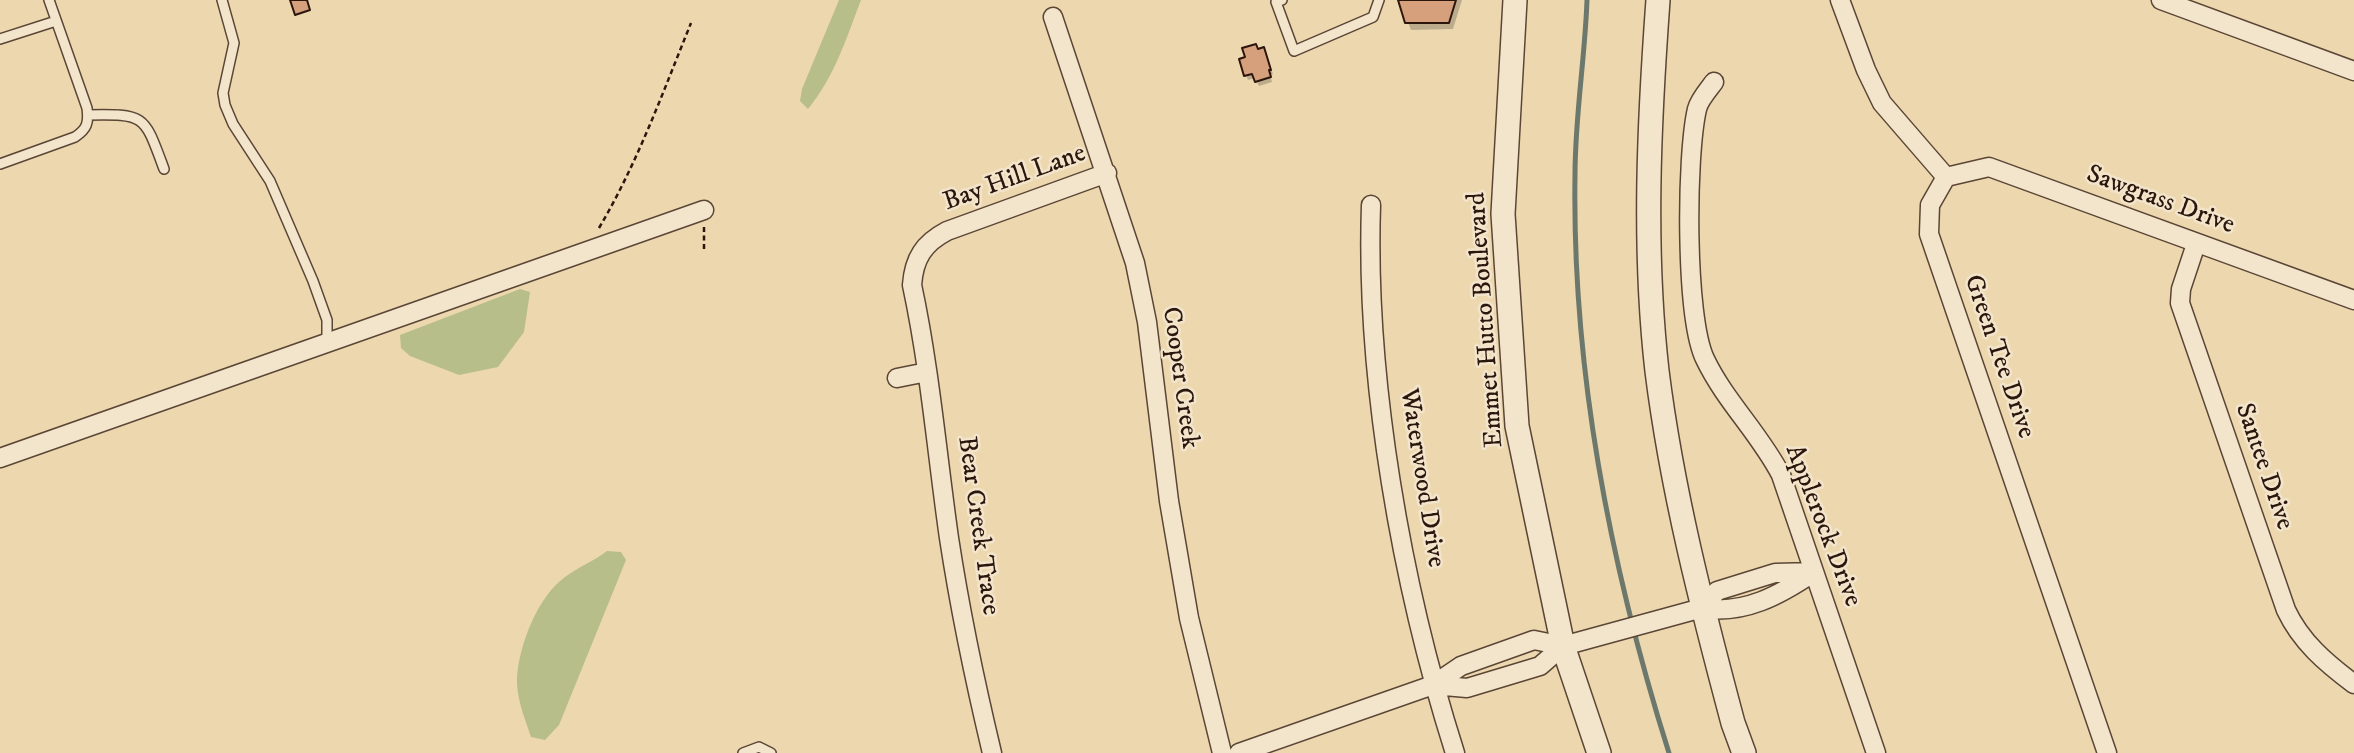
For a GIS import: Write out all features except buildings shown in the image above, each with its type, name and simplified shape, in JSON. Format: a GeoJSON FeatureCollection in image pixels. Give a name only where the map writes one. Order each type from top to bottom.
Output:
{"type":"FeatureCollection","features":[{"type":"Feature","properties":{"kind":"street","name":"Emmet Hutto Boulevard"},"geometry":{"type":"LineString","coordinates":[[1515,0],[1503,214],[1517,426],[1563,646],[1599,753]]}},
{"type":"Feature","properties":{"kind":"street"},"geometry":{"type":"LineString","coordinates":[[1658,0],[1648,176],[1648,241],[1657,369],[1681,518],[1702,608],[1744,753]]}},
{"type":"Feature","properties":{"kind":"street"},"geometry":{"type":"LineString","coordinates":[[1840,0],[1866,70],[1882,103],[1946,177]]}},
{"type":"Feature","properties":{"kind":"street"},"geometry":{"type":"LineString","coordinates":[[2161,0],[2354,71]]}},
{"type":"Feature","properties":{"kind":"street","name":"Cooper Creek"},"geometry":{"type":"LineString","coordinates":[[1053,18],[1135,263],[1147,321],[1169,501],[1189,618],[1222,753]]}},
{"type":"Feature","properties":{"kind":"street","name":"Applerock Drive"},"geometry":{"type":"LineString","coordinates":[[1714,82],[1698,106],[1692,138],[1691,268],[1699,344],[1716,378],[1768,450],[1781,475],[1876,753]]}},
{"type":"Feature","properties":{"kind":"street","name":"Sawgrass Drive"},"geometry":{"type":"LineString","coordinates":[[1946,177],[1989,167],[2354,300]]}},
{"type":"Feature","properties":{"kind":"street","name":"Bay Hill Lane"},"geometry":{"type":"LineString","coordinates":[[916,306],[912,285],[913,270],[921,251],[932,239],[965,223],[1107,173]]}},
{"type":"Feature","properties":{"kind":"street","name":"Green Tee Drive"},"geometry":{"type":"LineString","coordinates":[[1946,177],[1930,205],[1929,234],[2107,753]]}},
{"type":"Feature","properties":{"kind":"street","name":"Waterwood Drive"},"geometry":{"type":"LineString","coordinates":[[1371,205],[1373,305],[1387,444],[1402,544],[1433,685],[1455,753]]}},
{"type":"Feature","properties":{"kind":"street"},"geometry":{"type":"LineString","coordinates":[[0,458],[704,210]]}},
{"type":"Feature","properties":{"kind":"street","name":"Santee Drive"},"geometry":{"type":"LineString","coordinates":[[2196,244],[2181,289],[2180,303],[2282,598],[2301,636],[2318,655],[2354,684]]}},
{"type":"Feature","properties":{"kind":"street","name":"Bear Creek Trace"},"geometry":{"type":"LineString","coordinates":[[916,306],[949,538],[971,659],[992,753]]}},
{"type":"Feature","properties":{"kind":"street"},"geometry":{"type":"LineString","coordinates":[[897,378],[927,372]]}},
{"type":"Feature","properties":{"kind":"street"},"geometry":{"type":"LineString","coordinates":[[1433,685],[1467,688],[1541,666],[1563,646],[1702,608],[1724,612],[1780,595],[1814,572]]}},
{"type":"Feature","properties":{"kind":"street"},"geometry":{"type":"LineString","coordinates":[[1239,753],[1433,685],[1461,666],[1534,640],[1563,646]]}},
{"type":"Feature","properties":{"kind":"lane"},"geometry":{"type":"LineString","coordinates":[[0,164],[75,137],[84,131],[88,115],[49,0]]}},
{"type":"Feature","properties":{"kind":"lane"},"geometry":{"type":"LineString","coordinates":[[222,0],[233,43],[223,93],[225,105],[233,124],[270,181],[313,281],[327,320],[327,345]]}},
{"type":"Feature","properties":{"kind":"lane"},"geometry":{"type":"LineString","coordinates":[[1282,0],[1276,2],[1294,51],[1373,18],[1379,0]]}},
{"type":"Feature","properties":{"kind":"lane"},"geometry":{"type":"LineString","coordinates":[[0,39],[56,21]]}},
{"type":"Feature","properties":{"kind":"lane"},"geometry":{"type":"LineString","coordinates":[[88,115],[122,115],[141,119],[149,128],[164,169]]}},
{"type":"Feature","properties":{"kind":"lane"},"geometry":{"type":"LineString","coordinates":[[743,753],[759,747],[771,753]]}},
{"type":"Feature","properties":{"kind":"path"},"geometry":{"type":"LineString","coordinates":[[586,250],[616,200],[691,23]]}},
{"type":"Feature","properties":{"kind":"green space"},"geometry":{"type":"Polygon","coordinates":[[[839,0],[861,0],[833,70],[808,109],[800,101],[802,89],[839,0]]]}},
{"type":"Feature","properties":{"kind":"green space"},"geometry":{"type":"Polygon","coordinates":[[[520,289],[530,292],[524,332],[498,367],[459,375],[410,356],[401,348],[400,335],[520,289]]]}},
{"type":"Feature","properties":{"kind":"green space"},"geometry":{"type":"Polygon","coordinates":[[[607,551],[621,552],[626,560],[559,725],[545,740],[531,737],[519,700],[517,678],[522,651],[532,622],[555,585],[607,551]]]}},
{"type":"Feature","properties":{"kind":"waterway"},"geometry":{"type":"LineString","coordinates":[[1587,0],[1575,175],[1580,322],[1588,395],[1613,540],[1629,611],[1669,753]]}}]}
